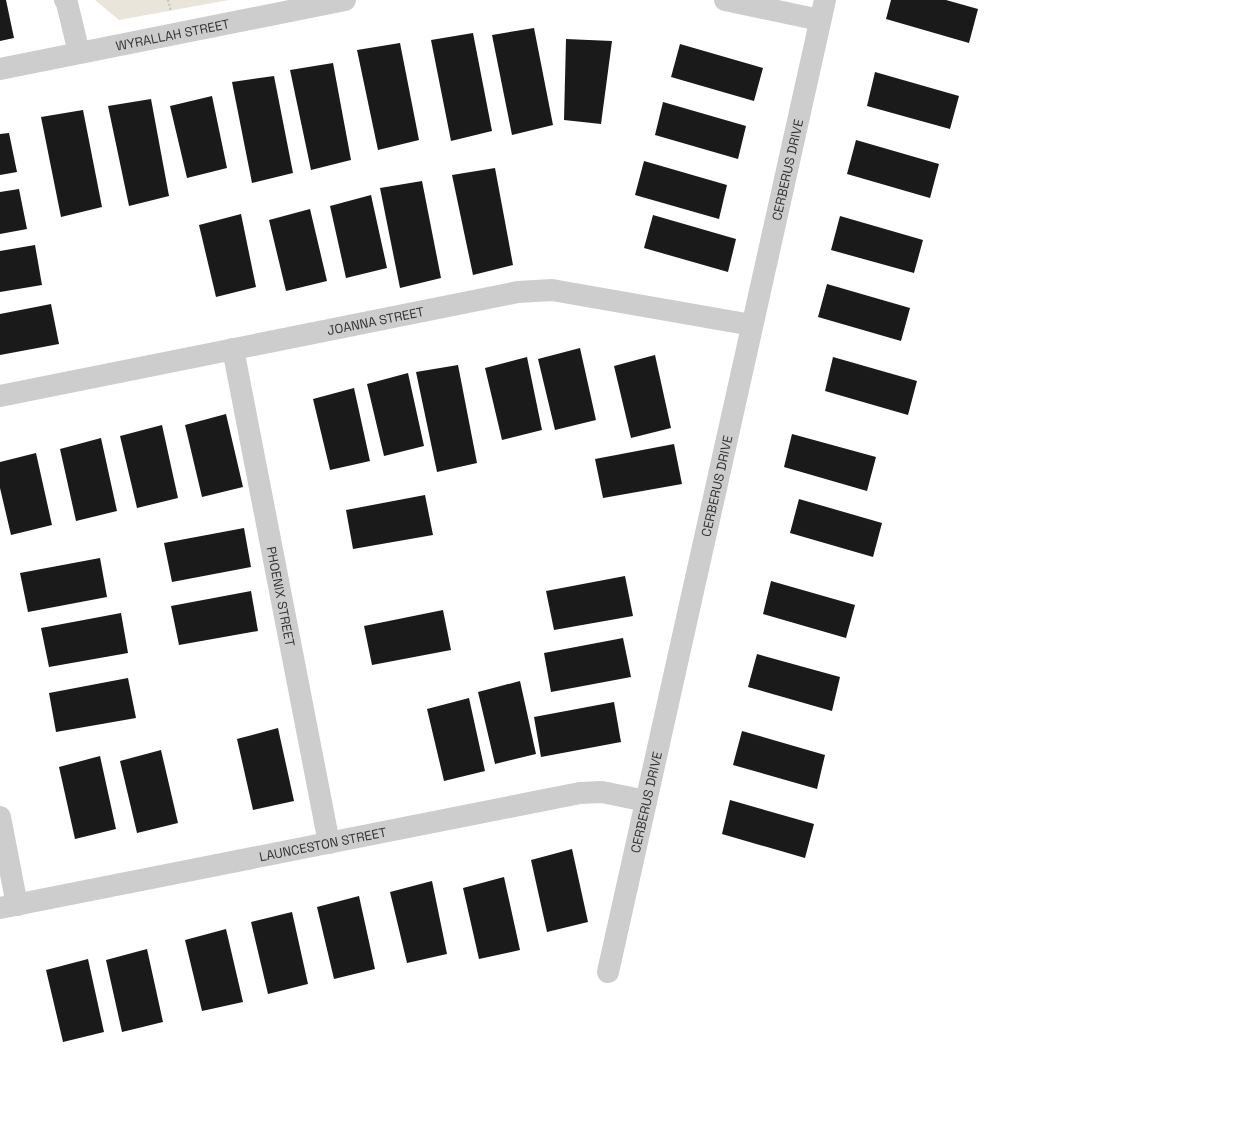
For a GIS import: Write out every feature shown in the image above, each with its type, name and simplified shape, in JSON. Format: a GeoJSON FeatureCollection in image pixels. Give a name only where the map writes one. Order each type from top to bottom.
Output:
{"type":"FeatureCollection","features":[{"type":"Feature","properties":{"kind":"street"},"geometry":{"type":"LineString","coordinates":[[66,0],[79,53]]}},
{"type":"Feature","properties":{"kind":"street","name":"WYRALLAH STREET"},"geometry":{"type":"LineString","coordinates":[[0,69],[316,3],[345,0]]}},
{"type":"Feature","properties":{"kind":"street"},"geometry":{"type":"LineString","coordinates":[[724,0],[822,10]]}},
{"type":"Feature","properties":{"kind":"street","name":"CERBERUS DRIVE"},"geometry":{"type":"LineString","coordinates":[[608,972],[822,10]]}},
{"type":"Feature","properties":{"kind":"street","name":"JOANNA STREET"},"geometry":{"type":"LineString","coordinates":[[0,396],[518,292],[552,290],[752,325]]}},
{"type":"Feature","properties":{"kind":"street","name":"PHOENIX STREET"},"geometry":{"type":"LineString","coordinates":[[233,349],[330,843]]}},
{"type":"Feature","properties":{"kind":"street","name":"LAUNCESTON STREET"},"geometry":{"type":"LineString","coordinates":[[9,907],[580,793],[602,792],[646,801]]}},
{"type":"Feature","properties":{"kind":"street"},"geometry":{"type":"LineString","coordinates":[[0,817],[9,907]]}},
{"type":"Feature","properties":{"kind":"shaded area"},"geometry":{"type":"Polygon","coordinates":[[[95,0],[229,0],[119,20],[95,0]]]}},
{"type":"Feature","properties":{"kind":"building"},"geometry":{"type":"Polygon","coordinates":[[[0,0],[6,0],[14,38],[0,41],[0,0]]]}},
{"type":"Feature","properties":{"kind":"building"},"geometry":{"type":"Polygon","coordinates":[[[891,0],[946,0],[978,9],[969,43],[886,19],[891,0]]]}},
{"type":"Feature","properties":{"kind":"building"},"geometry":{"type":"Polygon","coordinates":[[[534,28],[553,125],[512,135],[492,35],[534,28]]]}},
{"type":"Feature","properties":{"kind":"building"},"geometry":{"type":"Polygon","coordinates":[[[473,33],[492,131],[451,141],[431,40],[473,33]]]}},
{"type":"Feature","properties":{"kind":"building"},"geometry":{"type":"Polygon","coordinates":[[[566,39],[612,41],[601,124],[564,120],[566,39]]]}},
{"type":"Feature","properties":{"kind":"building"},"geometry":{"type":"Polygon","coordinates":[[[400,43],[419,140],[378,150],[357,50],[400,43]]]}},
{"type":"Feature","properties":{"kind":"building"},"geometry":{"type":"Polygon","coordinates":[[[680,44],[763,68],[754,101],[671,77],[680,44]]]}},
{"type":"Feature","properties":{"kind":"building"},"geometry":{"type":"Polygon","coordinates":[[[333,63],[351,160],[311,170],[290,70],[333,63]]]}},
{"type":"Feature","properties":{"kind":"building"},"geometry":{"type":"Polygon","coordinates":[[[875,72],[959,96],[950,129],[867,106],[875,72]]]}},
{"type":"Feature","properties":{"kind":"building"},"geometry":{"type":"Polygon","coordinates":[[[274,76],[293,173],[252,183],[232,82],[274,76]]]}},
{"type":"Feature","properties":{"kind":"building"},"geometry":{"type":"Polygon","coordinates":[[[212,96],[227,168],[187,178],[170,106],[212,96]]]}},
{"type":"Feature","properties":{"kind":"building"},"geometry":{"type":"Polygon","coordinates":[[[151,99],[169,196],[129,206],[108,106],[151,99]]]}},
{"type":"Feature","properties":{"kind":"building"},"geometry":{"type":"Polygon","coordinates":[[[663,102],[746,126],[738,159],[655,135],[663,102]]]}},
{"type":"Feature","properties":{"kind":"building"},"geometry":{"type":"Polygon","coordinates":[[[83,110],[102,207],[61,217],[41,117],[83,110]]]}},
{"type":"Feature","properties":{"kind":"building"},"geometry":{"type":"Polygon","coordinates":[[[9,133],[17,172],[0,175],[0,134],[9,133]]]}},
{"type":"Feature","properties":{"kind":"building"},"geometry":{"type":"Polygon","coordinates":[[[856,140],[939,164],[930,198],[847,174],[856,140]]]}},
{"type":"Feature","properties":{"kind":"building"},"geometry":{"type":"Polygon","coordinates":[[[644,161],[727,185],[719,219],[635,195],[644,161]]]}},
{"type":"Feature","properties":{"kind":"building"},"geometry":{"type":"Polygon","coordinates":[[[495,168],[513,265],[473,275],[452,175],[495,168]]]}},
{"type":"Feature","properties":{"kind":"building"},"geometry":{"type":"Polygon","coordinates":[[[422,181],[441,278],[400,288],[380,188],[422,181]]]}},
{"type":"Feature","properties":{"kind":"building"},"geometry":{"type":"Polygon","coordinates":[[[19,189],[27,229],[0,234],[0,192],[19,189]]]}},
{"type":"Feature","properties":{"kind":"building"},"geometry":{"type":"Polygon","coordinates":[[[371,195],[387,268],[346,278],[330,206],[371,195]]]}},
{"type":"Feature","properties":{"kind":"building"},"geometry":{"type":"Polygon","coordinates":[[[310,209],[327,281],[286,291],[269,220],[310,209]]]}},
{"type":"Feature","properties":{"kind":"building"},"geometry":{"type":"Polygon","coordinates":[[[241,214],[256,287],[216,297],[199,225],[241,214]]]}},
{"type":"Feature","properties":{"kind":"building"},"geometry":{"type":"Polygon","coordinates":[[[653,215],[736,239],[728,272],[644,248],[653,215]]]}},
{"type":"Feature","properties":{"kind":"building"},"geometry":{"type":"Polygon","coordinates":[[[840,216],[923,240],[914,273],[831,250],[840,216]]]}},
{"type":"Feature","properties":{"kind":"building"},"geometry":{"type":"Polygon","coordinates":[[[35,245],[42,285],[0,292],[0,251],[35,245]]]}},
{"type":"Feature","properties":{"kind":"building"},"geometry":{"type":"Polygon","coordinates":[[[827,284],[910,308],[901,341],[818,317],[827,284]]]}},
{"type":"Feature","properties":{"kind":"building"},"geometry":{"type":"Polygon","coordinates":[[[51,304],[59,344],[0,355],[0,314],[51,304]]]}},
{"type":"Feature","properties":{"kind":"building"},"geometry":{"type":"Polygon","coordinates":[[[580,348],[596,420],[555,430],[538,359],[580,348]]]}},
{"type":"Feature","properties":{"kind":"building"},"geometry":{"type":"Polygon","coordinates":[[[655,355],[671,428],[631,438],[614,366],[655,355]]]}},
{"type":"Feature","properties":{"kind":"building"},"geometry":{"type":"Polygon","coordinates":[[[527,357],[542,430],[502,440],[485,368],[527,357]]]}},
{"type":"Feature","properties":{"kind":"building"},"geometry":{"type":"Polygon","coordinates":[[[833,357],[917,381],[908,415],[825,391],[833,357]]]}},
{"type":"Feature","properties":{"kind":"building"},"geometry":{"type":"Polygon","coordinates":[[[458,365],[477,463],[437,472],[416,372],[458,365]]]}},
{"type":"Feature","properties":{"kind":"building"},"geometry":{"type":"Polygon","coordinates":[[[408,373],[424,446],[384,456],[367,384],[408,373]]]}},
{"type":"Feature","properties":{"kind":"building"},"geometry":{"type":"Polygon","coordinates":[[[354,388],[370,461],[330,470],[313,399],[354,388]]]}},
{"type":"Feature","properties":{"kind":"building"},"geometry":{"type":"Polygon","coordinates":[[[226,414],[243,487],[202,497],[185,425],[226,414]]]}},
{"type":"Feature","properties":{"kind":"building"},"geometry":{"type":"Polygon","coordinates":[[[162,425],[178,498],[137,508],[120,436],[162,425]]]}},
{"type":"Feature","properties":{"kind":"building"},"geometry":{"type":"Polygon","coordinates":[[[792,434],[876,457],[867,491],[784,467],[792,434]]]}},
{"type":"Feature","properties":{"kind":"building"},"geometry":{"type":"Polygon","coordinates":[[[101,438],[117,511],[76,521],[60,449],[101,438]]]}},
{"type":"Feature","properties":{"kind":"building"},"geometry":{"type":"Polygon","coordinates":[[[674,444],[682,484],[603,498],[595,459],[674,444]]]}},
{"type":"Feature","properties":{"kind":"building"},"geometry":{"type":"Polygon","coordinates":[[[36,453],[52,525],[11,535],[0,488],[0,462],[36,453]]]}},
{"type":"Feature","properties":{"kind":"building"},"geometry":{"type":"Polygon","coordinates":[[[425,495],[433,535],[353,549],[346,510],[425,495]]]}},
{"type":"Feature","properties":{"kind":"building"},"geometry":{"type":"Polygon","coordinates":[[[799,499],[882,523],[873,557],[790,533],[799,499]]]}},
{"type":"Feature","properties":{"kind":"building"},"geometry":{"type":"Polygon","coordinates":[[[244,528],[251,567],[172,582],[164,543],[244,528]]]}},
{"type":"Feature","properties":{"kind":"building"},"geometry":{"type":"Polygon","coordinates":[[[100,558],[107,597],[28,612],[20,573],[100,558]]]}},
{"type":"Feature","properties":{"kind":"building"},"geometry":{"type":"Polygon","coordinates":[[[625,576],[633,616],[554,630],[546,591],[625,576]]]}},
{"type":"Feature","properties":{"kind":"building"},"geometry":{"type":"Polygon","coordinates":[[[771,581],[855,605],[846,638],[763,614],[771,581]]]}},
{"type":"Feature","properties":{"kind":"building"},"geometry":{"type":"Polygon","coordinates":[[[251,591],[258,631],[179,645],[171,606],[251,591]]]}},
{"type":"Feature","properties":{"kind":"building"},"geometry":{"type":"Polygon","coordinates":[[[443,610],[451,650],[372,665],[364,626],[443,610]]]}},
{"type":"Feature","properties":{"kind":"building"},"geometry":{"type":"Polygon","coordinates":[[[121,613],[128,653],[49,667],[41,628],[121,613]]]}},
{"type":"Feature","properties":{"kind":"building"},"geometry":{"type":"Polygon","coordinates":[[[623,638],[631,677],[551,692],[544,653],[623,638]]]}},
{"type":"Feature","properties":{"kind":"building"},"geometry":{"type":"Polygon","coordinates":[[[757,654],[840,677],[832,711],[748,687],[757,654]]]}},
{"type":"Feature","properties":{"kind":"building"},"geometry":{"type":"Polygon","coordinates":[[[128,678],[136,718],[56,732],[49,693],[128,678]]]}},
{"type":"Feature","properties":{"kind":"building"},"geometry":{"type":"Polygon","coordinates":[[[520,681],[536,754],[495,764],[478,692],[520,681]]]}},
{"type":"Feature","properties":{"kind":"building"},"geometry":{"type":"Polygon","coordinates":[[[469,698],[485,771],[444,781],[427,709],[469,698]]]}},
{"type":"Feature","properties":{"kind":"building"},"geometry":{"type":"Polygon","coordinates":[[[614,702],[621,742],[541,757],[534,717],[614,702]]]}},
{"type":"Feature","properties":{"kind":"building"},"geometry":{"type":"Polygon","coordinates":[[[278,728],[294,801],[253,810],[237,739],[278,728]]]}},
{"type":"Feature","properties":{"kind":"building"},"geometry":{"type":"Polygon","coordinates":[[[742,731],[825,755],[817,789],[733,765],[742,731]]]}},
{"type":"Feature","properties":{"kind":"building"},"geometry":{"type":"Polygon","coordinates":[[[161,750],[178,823],[137,833],[120,761],[161,750]]]}},
{"type":"Feature","properties":{"kind":"building"},"geometry":{"type":"Polygon","coordinates":[[[100,756],[116,829],[75,839],[59,767],[100,756]]]}},
{"type":"Feature","properties":{"kind":"building"},"geometry":{"type":"Polygon","coordinates":[[[730,800],[814,824],[805,858],[722,834],[730,800]]]}},
{"type":"Feature","properties":{"kind":"building"},"geometry":{"type":"Polygon","coordinates":[[[572,849],[588,922],[547,932],[531,860],[572,849]]]}},
{"type":"Feature","properties":{"kind":"building"},"geometry":{"type":"Polygon","coordinates":[[[504,877],[520,950],[479,959],[463,888],[504,877]]]}},
{"type":"Feature","properties":{"kind":"building"},"geometry":{"type":"Polygon","coordinates":[[[432,881],[447,954],[407,963],[390,892],[432,881]]]}},
{"type":"Feature","properties":{"kind":"building"},"geometry":{"type":"Polygon","coordinates":[[[359,896],[375,969],[334,979],[317,907],[359,896]]]}},
{"type":"Feature","properties":{"kind":"building"},"geometry":{"type":"Polygon","coordinates":[[[292,912],[308,984],[268,994],[251,922],[292,912]]]}},
{"type":"Feature","properties":{"kind":"building"},"geometry":{"type":"Polygon","coordinates":[[[226,929],[243,1002],[202,1011],[185,940],[226,929]]]}},
{"type":"Feature","properties":{"kind":"building"},"geometry":{"type":"Polygon","coordinates":[[[147,949],[163,1022],[122,1032],[106,960],[147,949]]]}},
{"type":"Feature","properties":{"kind":"building"},"geometry":{"type":"Polygon","coordinates":[[[88,959],[104,1032],[63,1042],[46,970],[88,959]]]}}]}
